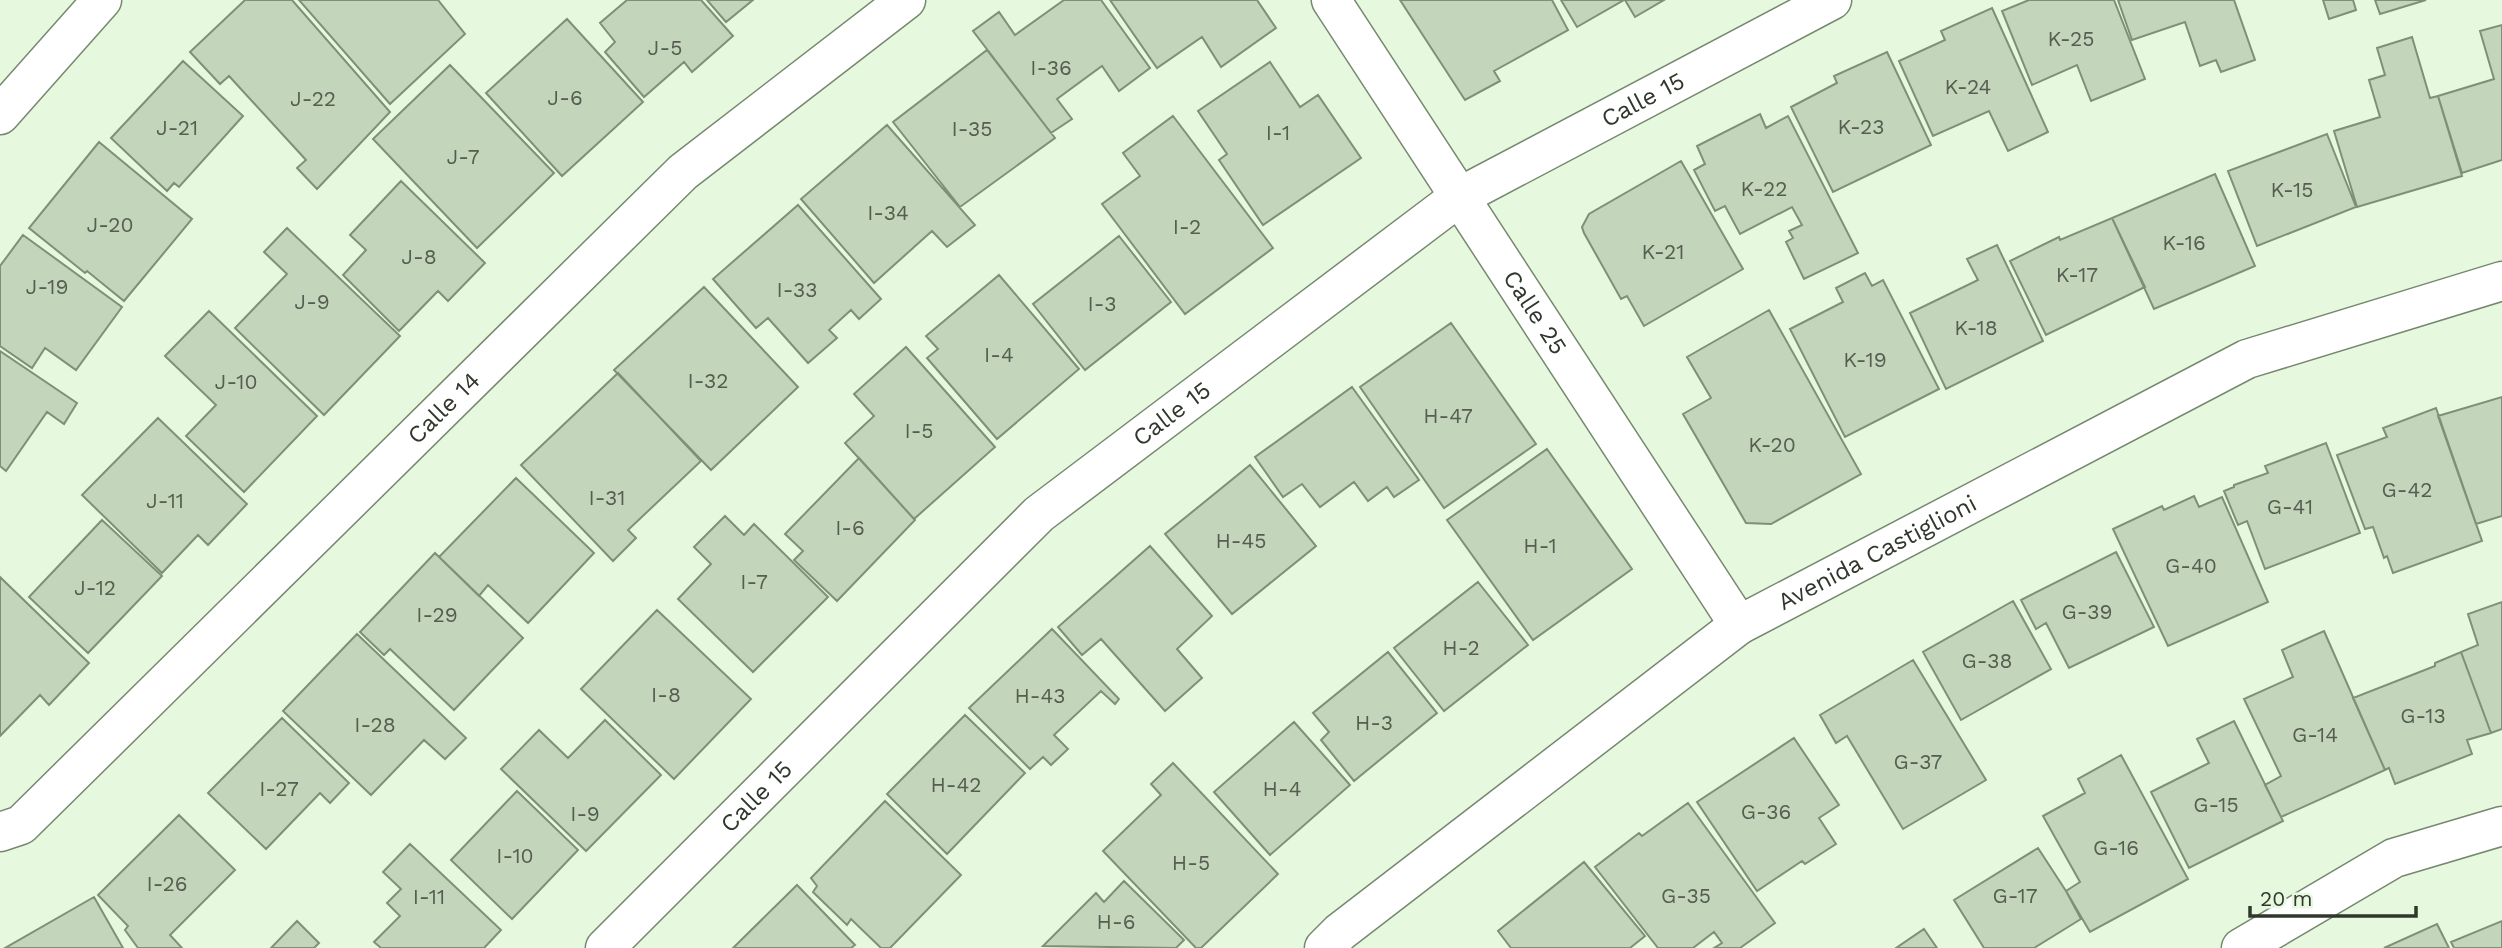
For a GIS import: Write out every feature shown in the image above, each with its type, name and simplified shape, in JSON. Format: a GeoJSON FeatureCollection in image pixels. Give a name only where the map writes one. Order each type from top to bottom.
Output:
{"type":"FeatureCollection","features":[{"type":"Feature","properties":{"kind":"street"},"geometry":{"type":"LineString","coordinates":[[0,115],[102,0]]}},
{"type":"Feature","properties":{"kind":"street","name":"Calle 14"},"geometry":{"type":"LineString","coordinates":[[0,832],[21,825],[682,172],[905,0]]}},
{"type":"Feature","properties":{"kind":"street","name":"Calle 25"},"geometry":{"type":"LineString","coordinates":[[1331,0],[1739,625]]}},
{"type":"Feature","properties":{"kind":"street","name":"Calle 15"},"geometry":{"type":"LineString","coordinates":[[605,948],[1039,514],[1459,197],[1832,0]]}},
{"type":"Feature","properties":{"kind":"street","name":"Avenida Castiglioni"},"geometry":{"type":"LineString","coordinates":[[1324,948],[1340,932],[1739,625],[2247,359],[2502,281]]}},
{"type":"Feature","properties":{"kind":"street"},"geometry":{"type":"LineString","coordinates":[[2241,948],[2394,858],[2502,826]]}},
{"type":"Feature","properties":{"kind":"building"},"geometry":{"type":"Polygon","coordinates":[[[245,0],[292,0],[390,112],[317,189],[297,168],[306,160],[229,76],[220,84],[190,52],[245,0]]]}},
{"type":"Feature","properties":{"kind":"building"},"geometry":{"type":"Polygon","coordinates":[[[299,0],[438,0],[465,34],[390,104],[299,0]]]}},
{"type":"Feature","properties":{"kind":"building"},"geometry":{"type":"Polygon","coordinates":[[[627,0],[701,0],[733,36],[692,72],[684,62],[644,97],[605,52],[615,42],[600,23],[627,0]]]}},
{"type":"Feature","properties":{"kind":"building"},"geometry":{"type":"Polygon","coordinates":[[[707,0],[753,0],[726,22],[707,0]]]}},
{"type":"Feature","properties":{"kind":"building"},"geometry":{"type":"Polygon","coordinates":[[[1064,0],[1101,0],[1150,68],[1119,91],[1102,66],[1057,99],[1072,119],[1051,133],[973,31],[999,12],[1015,35],[1064,0]]]}},
{"type":"Feature","properties":{"kind":"building"},"geometry":{"type":"Polygon","coordinates":[[[1110,0],[1257,0],[1276,28],[1221,67],[1202,37],[1157,68],[1110,0]]]}},
{"type":"Feature","properties":{"kind":"building"},"geometry":{"type":"Polygon","coordinates":[[[1400,0],[1552,0],[1568,30],[1494,71],[1500,81],[1465,100],[1400,0]]]}},
{"type":"Feature","properties":{"kind":"building"},"geometry":{"type":"Polygon","coordinates":[[[1561,0],[1624,0],[1577,27],[1561,0]]]}},
{"type":"Feature","properties":{"kind":"building"},"geometry":{"type":"Polygon","coordinates":[[[1625,0],[1664,0],[1635,17],[1625,0]]]}},
{"type":"Feature","properties":{"kind":"building"},"geometry":{"type":"Polygon","coordinates":[[[2029,0],[2114,0],[2145,79],[2091,101],[2077,65],[2032,85],[2002,11],[2029,0]]]}},
{"type":"Feature","properties":{"kind":"building"},"geometry":{"type":"Polygon","coordinates":[[[2118,0],[2234,0],[2255,60],[2221,72],[2216,60],[2200,66],[2185,22],[2132,40],[2118,0]]]}},
{"type":"Feature","properties":{"kind":"building"},"geometry":{"type":"Polygon","coordinates":[[[2323,0],[2353,0],[2356,10],[2329,19],[2323,0]]]}},
{"type":"Feature","properties":{"kind":"building"},"geometry":{"type":"Polygon","coordinates":[[[2375,0],[2426,0],[2380,14],[2375,0]]]}},
{"type":"Feature","properties":{"kind":"building"},"geometry":{"type":"Polygon","coordinates":[[[1992,8],[2048,132],[2008,151],[1989,111],[1933,136],[1899,61],[1945,40],[1941,31],[1992,8]]]}},
{"type":"Feature","properties":{"kind":"building"},"geometry":{"type":"Polygon","coordinates":[[[567,19],[643,102],[562,176],[486,93],[567,19]]]}},
{"type":"Feature","properties":{"kind":"building"},"geometry":{"type":"Polygon","coordinates":[[[2502,25],[2502,160],[2462,173],[2438,96],[2494,79],[2480,31],[2502,25]]]}},
{"type":"Feature","properties":{"kind":"building"},"geometry":{"type":"Polygon","coordinates":[[[2412,37],[2430,98],[2438,96],[2462,176],[2357,207],[2334,131],[2380,117],[2369,80],[2385,75],[2377,48],[2412,37]]]}},
{"type":"Feature","properties":{"kind":"building"},"geometry":{"type":"Polygon","coordinates":[[[987,50],[1055,138],[960,207],[893,122],[987,50]]]}},
{"type":"Feature","properties":{"kind":"building"},"geometry":{"type":"Polygon","coordinates":[[[1887,52],[1931,145],[1833,192],[1791,107],[1837,83],[1834,76],[1887,52]]]}},
{"type":"Feature","properties":{"kind":"building"},"geometry":{"type":"Polygon","coordinates":[[[183,61],[243,116],[179,187],[174,183],[167,191],[111,138],[183,61]]]}},
{"type":"Feature","properties":{"kind":"building"},"geometry":{"type":"Polygon","coordinates":[[[1270,62],[1300,107],[1318,95],[1361,158],[1263,225],[1219,160],[1227,154],[1198,111],[1270,62]]]}},
{"type":"Feature","properties":{"kind":"building"},"geometry":{"type":"Polygon","coordinates":[[[450,65],[554,173],[477,248],[373,139],[450,65]]]}},
{"type":"Feature","properties":{"kind":"building"},"geometry":{"type":"Polygon","coordinates":[[[1760,114],[1766,128],[1788,116],[1858,253],[1804,279],[1786,242],[1793,238],[1789,231],[1802,225],[1792,207],[1740,234],[1725,206],[1715,211],[1694,170],[1705,164],[1697,146],[1760,114]]]}},
{"type":"Feature","properties":{"kind":"building"},"geometry":{"type":"Polygon","coordinates":[[[1173,116],[1273,248],[1185,314],[1102,204],[1140,176],[1123,153],[1173,116]]]}},
{"type":"Feature","properties":{"kind":"building"},"geometry":{"type":"Polygon","coordinates":[[[887,125],[975,225],[947,247],[932,231],[874,283],[801,199],[887,125]]]}},
{"type":"Feature","properties":{"kind":"building"},"geometry":{"type":"Polygon","coordinates":[[[2327,134],[2356,207],[2257,246],[2228,171],[2327,134]]]}},
{"type":"Feature","properties":{"kind":"building"},"geometry":{"type":"Polygon","coordinates":[[[99,142],[192,219],[124,301],[29,228],[99,142]]]}},
{"type":"Feature","properties":{"kind":"building"},"geometry":{"type":"Polygon","coordinates":[[[1681,161],[1743,269],[1644,326],[1627,296],[1621,299],[1582,227],[1589,214],[1681,161]]]}},
{"type":"Feature","properties":{"kind":"building"},"geometry":{"type":"Polygon","coordinates":[[[2215,174],[2255,266],[2154,309],[2112,218],[2215,174]]]}},
{"type":"Feature","properties":{"kind":"building"},"geometry":{"type":"Polygon","coordinates":[[[401,181],[485,263],[448,301],[438,291],[399,331],[343,275],[366,250],[350,235],[401,181]]]}},
{"type":"Feature","properties":{"kind":"building"},"geometry":{"type":"Polygon","coordinates":[[[798,205],[881,299],[859,319],[851,310],[829,330],[837,338],[808,363],[768,318],[756,328],[713,279],[798,205]]]}},
{"type":"Feature","properties":{"kind":"building"},"geometry":{"type":"Polygon","coordinates":[[[2112,218],[2145,287],[2046,335],[2010,261],[2059,237],[2060,240],[2112,218]]]}},
{"type":"Feature","properties":{"kind":"building"},"geometry":{"type":"Polygon","coordinates":[[[287,228],[400,336],[324,415],[235,328],[287,274],[264,252],[287,228]]]}},
{"type":"Feature","properties":{"kind":"building"},"geometry":{"type":"Polygon","coordinates":[[[23,235],[122,307],[76,370],[45,348],[32,368],[0,346],[0,266],[23,235]]]}},
{"type":"Feature","properties":{"kind":"building"},"geometry":{"type":"Polygon","coordinates":[[[1119,236],[1171,302],[1085,370],[1033,304],[1119,236]]]}},
{"type":"Feature","properties":{"kind":"building"},"geometry":{"type":"Polygon","coordinates":[[[1997,245],[2043,341],[1946,389],[1910,313],[1978,280],[1967,259],[1997,245]]]}},
{"type":"Feature","properties":{"kind":"building"},"geometry":{"type":"Polygon","coordinates":[[[1865,273],[1872,286],[1883,280],[1939,389],[1845,437],[1790,329],[1843,302],[1836,288],[1865,273]]]}},
{"type":"Feature","properties":{"kind":"building"},"geometry":{"type":"Polygon","coordinates":[[[999,275],[1079,369],[997,439],[927,358],[938,349],[926,336],[999,275]]]}},
{"type":"Feature","properties":{"kind":"building"},"geometry":{"type":"Polygon","coordinates":[[[704,287],[798,387],[711,470],[614,370],[704,287]]]}},
{"type":"Feature","properties":{"kind":"building"},"geometry":{"type":"Polygon","coordinates":[[[1769,310],[1861,474],[1771,524],[1746,523],[1683,414],[1711,398],[1687,357],[1769,310]]]}},
{"type":"Feature","properties":{"kind":"building"},"geometry":{"type":"Polygon","coordinates":[[[209,311],[317,416],[244,492],[186,436],[216,405],[165,356],[209,311]]]}},
{"type":"Feature","properties":{"kind":"building"},"geometry":{"type":"Polygon","coordinates":[[[1451,323],[1536,444],[1444,508],[1360,387],[1451,323]]]}},
{"type":"Feature","properties":{"kind":"building"},"geometry":{"type":"Polygon","coordinates":[[[906,347],[995,447],[914,519],[845,443],[874,416],[854,394],[906,347]]]}},
{"type":"Feature","properties":{"kind":"building"},"geometry":{"type":"Polygon","coordinates":[[[0,351],[77,403],[64,424],[47,412],[6,471],[0,466],[0,351]]]}},
{"type":"Feature","properties":{"kind":"building"},"geometry":{"type":"Polygon","coordinates":[[[618,373],[701,461],[628,530],[636,538],[613,561],[521,465],[618,373]]]}},
{"type":"Feature","properties":{"kind":"building"},"geometry":{"type":"Polygon","coordinates":[[[1352,387],[1419,480],[1394,497],[1387,487],[1368,501],[1354,482],[1320,507],[1302,484],[1283,497],[1255,457],[1352,387]]]}},
{"type":"Feature","properties":{"kind":"building"},"geometry":{"type":"Polygon","coordinates":[[[2502,397],[2502,516],[2476,524],[2438,416],[2502,397]]]}},
{"type":"Feature","properties":{"kind":"building"},"geometry":{"type":"Polygon","coordinates":[[[2436,408],[2482,541],[2393,573],[2387,556],[2384,558],[2373,527],[2365,529],[2337,455],[2387,437],[2383,428],[2436,408]]]}},
{"type":"Feature","properties":{"kind":"building"},"geometry":{"type":"Polygon","coordinates":[[[158,418],[247,504],[208,545],[198,535],[162,573],[82,495],[158,418]]]}},
{"type":"Feature","properties":{"kind":"building"},"geometry":{"type":"Polygon","coordinates":[[[2326,443],[2360,533],[2265,569],[2247,521],[2238,525],[2224,491],[2268,473],[2265,466],[2326,443]]]}},
{"type":"Feature","properties":{"kind":"building"},"geometry":{"type":"Polygon","coordinates":[[[1547,449],[1632,569],[1533,640],[1447,520],[1547,449]]]}},
{"type":"Feature","properties":{"kind":"building"},"geometry":{"type":"Polygon","coordinates":[[[859,458],[915,520],[837,601],[794,560],[803,551],[785,534],[859,458]]]}},
{"type":"Feature","properties":{"kind":"building"},"geometry":{"type":"Polygon","coordinates":[[[1250,465],[1316,546],[1232,614],[1165,534],[1250,465]]]}},
{"type":"Feature","properties":{"kind":"building"},"geometry":{"type":"Polygon","coordinates":[[[516,478],[594,553],[528,623],[488,585],[479,596],[439,557],[516,478]]]}},
{"type":"Feature","properties":{"kind":"building"},"geometry":{"type":"Polygon","coordinates":[[[2194,496],[2199,507],[2222,497],[2268,602],[2168,646],[2113,529],[2162,506],[2164,510],[2194,496]]]}},
{"type":"Feature","properties":{"kind":"building"},"geometry":{"type":"Polygon","coordinates":[[[725,516],[744,535],[754,524],[828,597],[753,672],[678,599],[711,564],[694,547],[725,516]]]}},
{"type":"Feature","properties":{"kind":"building"},"geometry":{"type":"Polygon","coordinates":[[[102,520],[162,576],[88,653],[29,597],[102,520]]]}},
{"type":"Feature","properties":{"kind":"building"},"geometry":{"type":"Polygon","coordinates":[[[1150,546],[1212,616],[1177,649],[1202,678],[1165,711],[1101,639],[1082,655],[1058,627],[1150,546]]]}},
{"type":"Feature","properties":{"kind":"building"},"geometry":{"type":"Polygon","coordinates":[[[2116,552],[2154,627],[2069,668],[2046,623],[2036,629],[2021,600],[2116,552]]]}},
{"type":"Feature","properties":{"kind":"building"},"geometry":{"type":"Polygon","coordinates":[[[435,553],[523,638],[454,710],[390,649],[384,655],[360,632],[435,553]]]}},
{"type":"Feature","properties":{"kind":"building"},"geometry":{"type":"Polygon","coordinates":[[[0,577],[89,663],[49,705],[40,695],[0,736],[0,577]]]}},
{"type":"Feature","properties":{"kind":"building"},"geometry":{"type":"Polygon","coordinates":[[[1478,582],[1528,645],[1444,711],[1394,648],[1478,582]]]}},
{"type":"Feature","properties":{"kind":"building"},"geometry":{"type":"Polygon","coordinates":[[[2013,601],[2051,669],[1961,720],[1923,652],[2013,601]]]}},
{"type":"Feature","properties":{"kind":"building"},"geometry":{"type":"Polygon","coordinates":[[[2502,602],[2502,729],[2491,733],[2461,652],[2478,645],[2468,614],[2502,602]]]}},
{"type":"Feature","properties":{"kind":"building"},"geometry":{"type":"Polygon","coordinates":[[[657,610],[751,699],[674,779],[581,689],[657,610]]]}},
{"type":"Feature","properties":{"kind":"building"},"geometry":{"type":"Polygon","coordinates":[[[1052,629],[1119,699],[1115,704],[1101,691],[1054,735],[1068,749],[1051,765],[1043,757],[1030,769],[969,708],[1052,629]]]}},
{"type":"Feature","properties":{"kind":"building"},"geometry":{"type":"Polygon","coordinates":[[[2324,631],[2385,770],[2281,817],[2265,785],[2281,776],[2244,699],[2293,677],[2282,650],[2324,631]]]}},
{"type":"Feature","properties":{"kind":"building"},"geometry":{"type":"Polygon","coordinates":[[[357,634],[466,738],[445,759],[424,740],[371,795],[283,711],[357,634]]]}},
{"type":"Feature","properties":{"kind":"building"},"geometry":{"type":"Polygon","coordinates":[[[1388,652],[1437,713],[1354,781],[1321,740],[1329,732],[1313,713],[1388,652]]]}},
{"type":"Feature","properties":{"kind":"building"},"geometry":{"type":"Polygon","coordinates":[[[2461,652],[2491,733],[2467,740],[2472,754],[2395,784],[2389,768],[2385,770],[2353,698],[2435,666],[2435,663],[2461,652]]]}},
{"type":"Feature","properties":{"kind":"building"},"geometry":{"type":"Polygon","coordinates":[[[1913,660],[1986,780],[1903,829],[1847,736],[1836,743],[1820,715],[1913,660]]]}},
{"type":"Feature","properties":{"kind":"building"},"geometry":{"type":"Polygon","coordinates":[[[965,715],[1025,773],[947,854],[887,794],[965,715]]]}},
{"type":"Feature","properties":{"kind":"building"},"geometry":{"type":"Polygon","coordinates":[[[282,718],[349,783],[330,803],[320,793],[266,849],[208,793],[282,718]]]}},
{"type":"Feature","properties":{"kind":"building"},"geometry":{"type":"Polygon","coordinates":[[[605,720],[661,775],[586,851],[501,769],[539,730],[568,758],[605,720]]]}},
{"type":"Feature","properties":{"kind":"building"},"geometry":{"type":"Polygon","coordinates":[[[2234,721],[2283,821],[2189,868],[2151,792],[2209,763],[2197,739],[2234,721]]]}},
{"type":"Feature","properties":{"kind":"building"},"geometry":{"type":"Polygon","coordinates":[[[1294,722],[1350,785],[1270,855],[1214,792],[1294,722]]]}},
{"type":"Feature","properties":{"kind":"building"},"geometry":{"type":"Polygon","coordinates":[[[1794,738],[1839,805],[1819,818],[1836,844],[1805,864],[1802,861],[1757,891],[1697,802],[1794,738]]]}},
{"type":"Feature","properties":{"kind":"building"},"geometry":{"type":"Polygon","coordinates":[[[2121,755],[2188,879],[2090,932],[2066,891],[2080,882],[2043,816],[2085,793],[2078,779],[2121,755]]]}},
{"type":"Feature","properties":{"kind":"building"},"geometry":{"type":"Polygon","coordinates":[[[1173,763],[1278,874],[1201,948],[1196,948],[1103,851],[1161,795],[1151,784],[1173,763]]]}},
{"type":"Feature","properties":{"kind":"building"},"geometry":{"type":"Polygon","coordinates":[[[517,791],[578,850],[512,919],[451,860],[517,791]]]}},
{"type":"Feature","properties":{"kind":"building"},"geometry":{"type":"Polygon","coordinates":[[[885,801],[961,875],[890,948],[881,948],[851,919],[847,925],[813,892],[817,886],[811,878],[885,801]]]}},
{"type":"Feature","properties":{"kind":"building"},"geometry":{"type":"Polygon","coordinates":[[[1688,803],[1775,923],[1740,948],[1714,948],[1722,943],[1714,932],[1693,948],[1658,948],[1595,867],[1639,833],[1642,836],[1688,803]]]}},
{"type":"Feature","properties":{"kind":"building"},"geometry":{"type":"Polygon","coordinates":[[[179,815],[235,870],[170,935],[182,948],[138,948],[125,930],[128,926],[98,895],[179,815]]]}},
{"type":"Feature","properties":{"kind":"building"},"geometry":{"type":"Polygon","coordinates":[[[410,844],[501,930],[484,948],[381,948],[374,942],[400,916],[387,903],[401,889],[383,872],[410,844]]]}},
{"type":"Feature","properties":{"kind":"building"},"geometry":{"type":"Polygon","coordinates":[[[2038,848],[2081,919],[2034,948],[1984,948],[1954,900],[2038,848]]]}},
{"type":"Feature","properties":{"kind":"building"},"geometry":{"type":"Polygon","coordinates":[[[1584,862],[1645,936],[1630,948],[1511,948],[1498,931],[1584,862]]]}},
{"type":"Feature","properties":{"kind":"building"},"geometry":{"type":"Polygon","coordinates":[[[1124,881],[1184,940],[1176,948],[1043,946],[1096,893],[1104,902],[1124,881]]]}},
{"type":"Feature","properties":{"kind":"building"},"geometry":{"type":"Polygon","coordinates":[[[797,885],[855,945],[851,948],[733,948],[797,885]]]}},
{"type":"Feature","properties":{"kind":"building"},"geometry":{"type":"Polygon","coordinates":[[[94,897],[123,948],[5,948],[94,897]]]}},
{"type":"Feature","properties":{"kind":"building"},"geometry":{"type":"Polygon","coordinates":[[[297,921],[319,943],[314,948],[271,948],[297,921]]]}},
{"type":"Feature","properties":{"kind":"building"},"geometry":{"type":"Polygon","coordinates":[[[2502,921],[2502,948],[2454,948],[2451,942],[2502,921]]]}},
{"type":"Feature","properties":{"kind":"building"},"geometry":{"type":"Polygon","coordinates":[[[2437,924],[2449,948],[2384,948],[2437,924]]]}},
{"type":"Feature","properties":{"kind":"building"},"geometry":{"type":"Polygon","coordinates":[[[1924,929],[1937,948],[1896,948],[1924,929]]]}}]}
